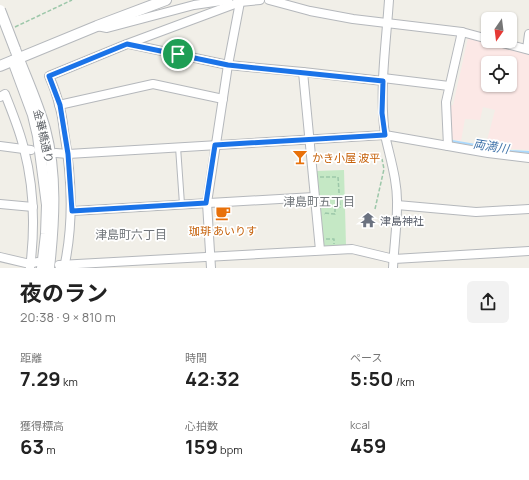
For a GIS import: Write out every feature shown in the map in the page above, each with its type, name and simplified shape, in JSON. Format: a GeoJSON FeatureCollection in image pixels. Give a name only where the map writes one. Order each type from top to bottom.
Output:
{"type":"FeatureCollection","features":[{"type":"Feature","properties":{"kind":"street"},"geometry":{"type":"LineString","coordinates":[[0,66],[97,26],[166,0]]}},
{"type":"Feature","properties":{"kind":"street"},"geometry":{"type":"LineString","coordinates":[[97,26],[107,28],[194,5],[228,0]]}},
{"type":"Feature","properties":{"kind":"street"},"geometry":{"type":"LineString","coordinates":[[260,0],[236,1],[49,76],[60,105],[68,154],[72,211],[63,266],[320,250],[352,249],[394,259],[529,251]]}},
{"type":"Feature","properties":{"kind":"street"},"geometry":{"type":"LineString","coordinates":[[269,0],[310,11],[352,19],[462,32],[481,37]]}},
{"type":"Feature","properties":{"kind":"street"},"geometry":{"type":"LineString","coordinates":[[389,0],[382,113],[394,177],[397,205],[393,268]]}},
{"type":"Feature","properties":{"kind":"street"},"geometry":{"type":"LineString","coordinates":[[211,268],[206,203],[223,99],[236,1]]}},
{"type":"Feature","properties":{"kind":"street","name":"金華橋通り"},"geometry":{"type":"LineString","coordinates":[[0,10],[12,50]]}},
{"type":"Feature","properties":{"kind":"street","name":"金華橋通り"},"geometry":{"type":"LineString","coordinates":[[0,26],[16,60],[38,136],[47,205],[46,234],[35,266]]}},
{"type":"Feature","properties":{"kind":"street"},"geometry":{"type":"LineString","coordinates":[[448,146],[446,102],[462,32]]}},
{"type":"Feature","properties":{"kind":"street"},"geometry":{"type":"LineString","coordinates":[[517,47],[528,50],[529,34]]}},
{"type":"Feature","properties":{"kind":"street"},"geometry":{"type":"LineString","coordinates":[[127,44],[228,65],[449,86]]}},
{"type":"Feature","properties":{"kind":"street","name":"金華橋通り"},"geometry":{"type":"LineString","coordinates":[[16,60],[34,94],[45,130],[51,163],[54,205],[53,234],[49,268]]}},
{"type":"Feature","properties":{"kind":"street"},"geometry":{"type":"LineString","coordinates":[[303,72],[320,250]]}},
{"type":"Feature","properties":{"kind":"street"},"geometry":{"type":"LineString","coordinates":[[60,105],[153,84],[223,99]]}},
{"type":"Feature","properties":{"kind":"street"},"geometry":{"type":"LineString","coordinates":[[0,96],[5,94],[28,149],[33,207],[35,266],[0,257]]}},
{"type":"Feature","properties":{"kind":"street"},"geometry":{"type":"LineString","coordinates":[[56,153],[68,154],[385,135],[507,156],[529,158]]}},
{"type":"Feature","properties":{"kind":"street"},"geometry":{"type":"LineString","coordinates":[[0,146],[28,149]]}},
{"type":"Feature","properties":{"kind":"street"},"geometry":{"type":"LineString","coordinates":[[72,211],[314,197]]}},
{"type":"Feature","properties":{"kind":"street"},"geometry":{"type":"LineString","coordinates":[[0,204],[33,207]]}},
{"type":"Feature","properties":{"kind":"street"},"geometry":{"type":"LineString","coordinates":[[397,205],[476,212],[529,209]]}},
{"type":"Feature","properties":{"kind":"lane"},"geometry":{"type":"LineString","coordinates":[[178,147],[182,205]]}},
{"type":"Feature","properties":{"kind":"path"},"geometry":{"type":"LineString","coordinates":[[15,27],[72,0]]}},
{"type":"Feature","properties":{"kind":"path"},"geometry":{"type":"LineString","coordinates":[[376,209],[384,169],[382,156]]}},
{"type":"Feature","properties":{"kind":"path"},"geometry":{"type":"LineString","coordinates":[[313,183],[318,182],[318,177],[338,177],[340,206],[335,207],[335,214],[324,213],[324,215]]}},
{"type":"Feature","properties":{"kind":"path"},"geometry":{"type":"LineString","coordinates":[[325,233],[325,239],[334,239],[334,250]]}},
{"type":"Feature","properties":{"kind":"shaded area"},"geometry":{"type":"Polygon","coordinates":[[[468,38],[481,41],[481,48],[506,48],[529,54],[529,150],[500,148],[486,144],[495,110],[483,107],[480,120],[465,119],[461,141],[452,139],[450,106],[453,105],[468,38]]]}},
{"type":"Feature","properties":{"kind":"green space"},"geometry":{"type":"Polygon","coordinates":[[[344,170],[346,246],[324,247],[316,171],[344,170]]]}},
{"type":"Feature","properties":{"kind":"waterway","name":"両満川"},"geometry":{"type":"LineString","coordinates":[[452,141],[511,151],[529,152]]}},
{"type":"Feature","properties":{"kind":"place","name":"かき小屋 波平"},"geometry":{"type":"Point","coordinates":[300,157]}},
{"type":"Feature","properties":{"kind":"place","name":"珈琲 あいりす"},"geometry":{"type":"Point","coordinates":[223,213]}},
{"type":"Feature","properties":{"kind":"place","name":"津島神社"},"geometry":{"type":"Point","coordinates":[368,220]}},
{"type":"Feature","properties":{"kind":"district","name":"津島町五丁目"},"geometry":{"type":"Point","coordinates":[319,201]}},
{"type":"Feature","properties":{"kind":"district","name":"津島町六丁目"},"geometry":{"type":"Point","coordinates":[131,234]}},
{"type":"Feature","properties":{"kind":"route"},"geometry":{"type":"LineString","coordinates":[[127,44],[178,54],[228,65],[383,81],[382,113],[385,135],[215,145],[206,203],[72,211],[68,154],[60,105],[49,76],[127,44]]}}]}
